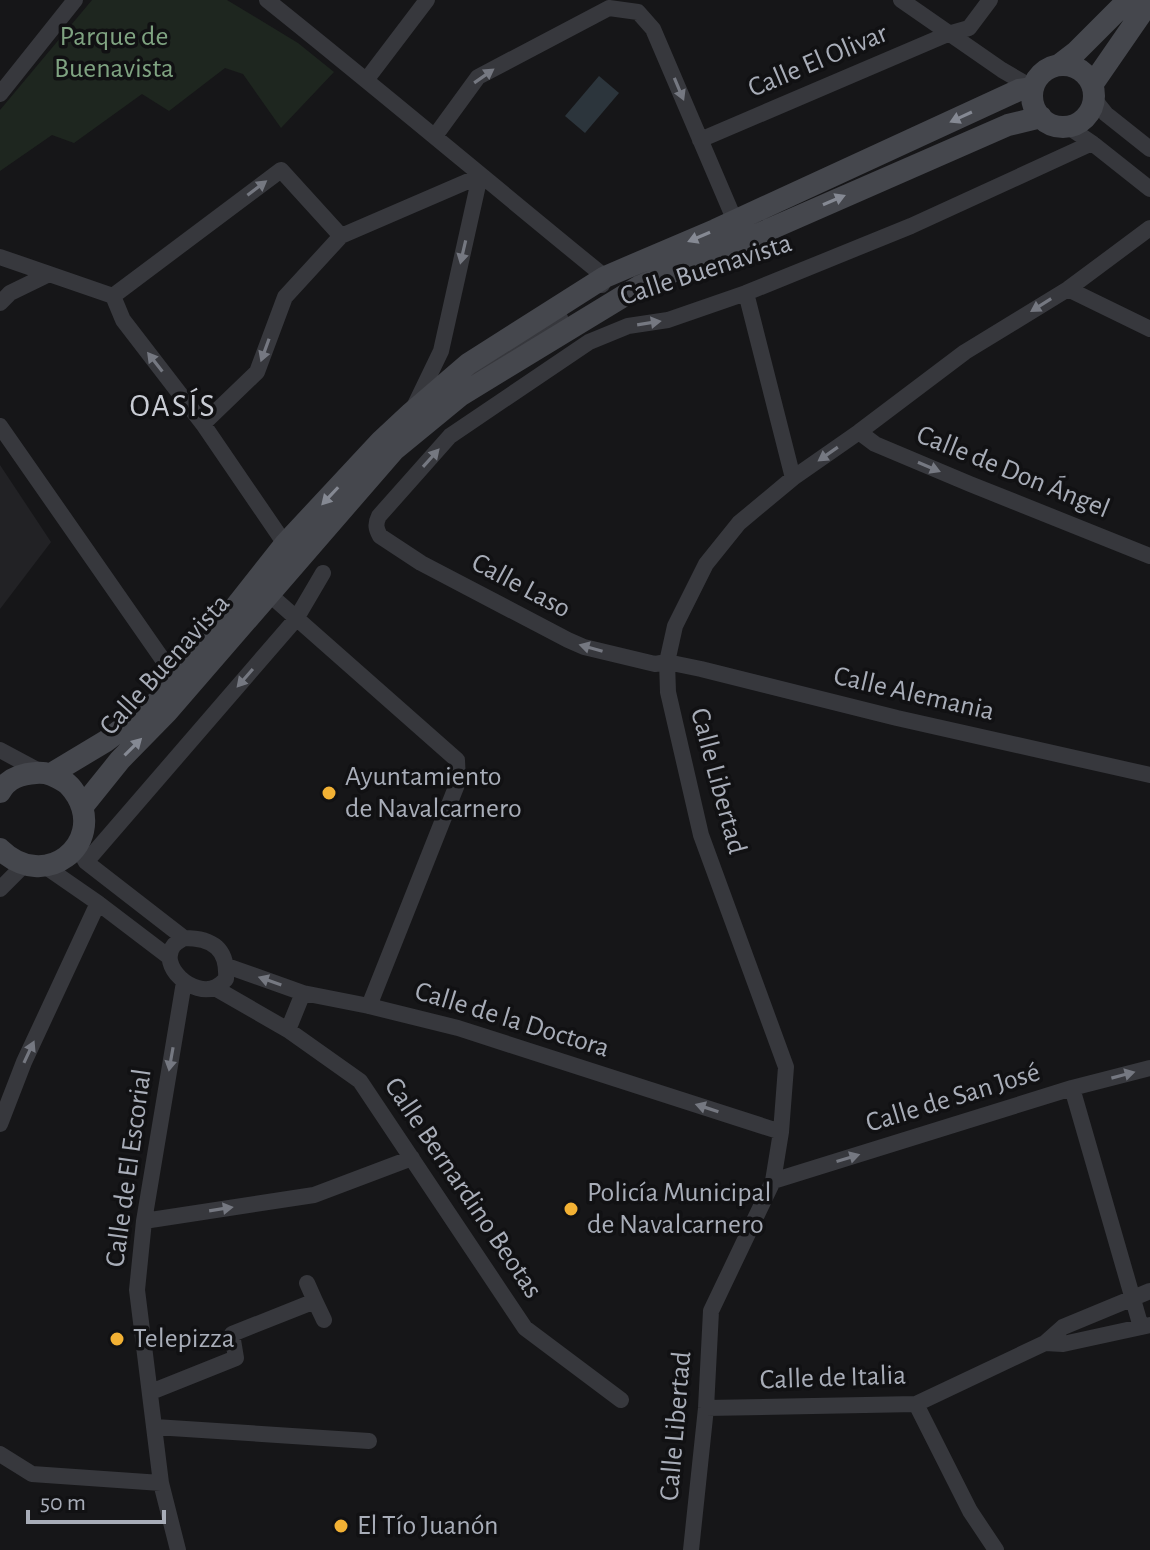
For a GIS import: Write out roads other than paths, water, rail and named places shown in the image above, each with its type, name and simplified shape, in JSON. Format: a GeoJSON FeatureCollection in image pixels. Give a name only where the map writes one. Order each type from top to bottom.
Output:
{"type":"FeatureCollection","features":[{"type":"Feature","properties":{"kind":"street"},"geometry":{"type":"LineString","coordinates":[[0,94],[75,0]]}},
{"type":"Feature","properties":{"kind":"street"},"geometry":{"type":"LineString","coordinates":[[267,0],[605,277]]}},
{"type":"Feature","properties":{"kind":"street"},"geometry":{"type":"LineString","coordinates":[[367,79],[427,0]]}},
{"type":"Feature","properties":{"kind":"street"},"geometry":{"type":"LineString","coordinates":[[901,0],[1033,88]]}},
{"type":"Feature","properties":{"kind":"street","name":"Calle El Olivar"},"geometry":{"type":"LineString","coordinates":[[700,140],[948,34],[969,28],[990,0]]}},
{"type":"Feature","properties":{"kind":"street"},"geometry":{"type":"LineString","coordinates":[[1059,65],[1128,0]]}},
{"type":"Feature","properties":{"kind":"street"},"geometry":{"type":"LineString","coordinates":[[1150,1],[1093,92],[1091,109],[1085,118],[1077,124],[1057,126],[1041,117],[1033,104],[1033,88],[1042,72],[1059,65],[1079,69],[1087,76],[1093,92],[1106,114],[1150,149]]}},
{"type":"Feature","properties":{"kind":"street"},"geometry":{"type":"LineString","coordinates":[[435,136],[478,77],[609,8],[638,12],[653,29],[735,221]]}},
{"type":"Feature","properties":{"kind":"street","name":"Calle Buenavista"},"geometry":{"type":"LineString","coordinates":[[2,785],[20,775],[46,773],[106,741],[157,702],[285,544],[381,441],[468,364],[605,277],[735,221],[1019,90],[1033,88]]}},
{"type":"Feature","properties":{"kind":"street","name":"Calle Buenavista"},"geometry":{"type":"LineString","coordinates":[[83,806],[394,450],[461,395],[640,286],[1008,125],[1041,117]]}},
{"type":"Feature","properties":{"kind":"street"},"geometry":{"type":"LineString","coordinates":[[1067,126],[1150,189]]}},
{"type":"Feature","properties":{"kind":"street","name":"Calle Buenavista"},"geometry":{"type":"LineString","coordinates":[[379,516],[450,436],[589,342],[628,326],[668,320],[746,293],[911,226],[1092,143]]}},
{"type":"Feature","properties":{"kind":"street"},"geometry":{"type":"LineString","coordinates":[[113,296],[281,170],[341,236]]}},
{"type":"Feature","properties":{"kind":"street"},"geometry":{"type":"LineString","coordinates":[[203,424],[257,372],[285,297],[341,236],[480,176]]}},
{"type":"Feature","properties":{"kind":"street"},"geometry":{"type":"LineString","coordinates":[[411,413],[441,351],[480,176]]}},
{"type":"Feature","properties":{"kind":"street","name":"Calle Libertad"},"geometry":{"type":"LineString","coordinates":[[691,1550],[706,1408],[711,1311],[773,1181],[786,1067],[701,835],[668,692],[667,662],[675,626],[706,564],[739,523],[793,478],[965,352],[1068,289],[1150,228]]}},
{"type":"Feature","properties":{"kind":"street"},"geometry":{"type":"LineString","coordinates":[[0,257],[113,296],[123,320],[203,424],[285,544]]}},
{"type":"Feature","properties":{"kind":"street"},"geometry":{"type":"LineString","coordinates":[[0,303],[10,293],[49,274]]}},
{"type":"Feature","properties":{"kind":"street","name":"Calle Buenavista"},"geometry":{"type":"LineString","coordinates":[[461,395],[479,371],[599,293],[605,277]]}},
{"type":"Feature","properties":{"kind":"street"},"geometry":{"type":"LineString","coordinates":[[1068,289],[1150,329]]}},
{"type":"Feature","properties":{"kind":"street"},"geometry":{"type":"LineString","coordinates":[[746,293],[793,478]]}},
{"type":"Feature","properties":{"kind":"street"},"geometry":{"type":"LineString","coordinates":[[0,426],[163,660],[180,677]]}},
{"type":"Feature","properties":{"kind":"street","name":"Calle de Don Ángel"},"geometry":{"type":"LineString","coordinates":[[859,432],[875,444],[1150,556]]}},
{"type":"Feature","properties":{"kind":"street","name":"Calle Laso"},"geometry":{"type":"LineString","coordinates":[[379,516],[376,530],[380,536],[421,563],[568,640],[584,647],[655,664],[667,662]]}},
{"type":"Feature","properties":{"kind":"street"},"geometry":{"type":"LineString","coordinates":[[16,862],[64,859],[82,854],[296,619],[323,573]]}},
{"type":"Feature","properties":{"kind":"street"},"geometry":{"type":"LineString","coordinates":[[269,594],[457,760],[458,782],[369,1006]]}},
{"type":"Feature","properties":{"kind":"street","name":"Calle Alemania"},"geometry":{"type":"LineString","coordinates":[[667,662],[1150,775]]}},
{"type":"Feature","properties":{"kind":"street"},"geometry":{"type":"LineString","coordinates":[[0,750],[71,786],[83,806],[82,854]]}},
{"type":"Feature","properties":{"kind":"street"},"geometry":{"type":"LineString","coordinates":[[82,854],[184,938]]}},
{"type":"Feature","properties":{"kind":"street"},"geometry":{"type":"LineString","coordinates":[[0,889],[16,862]]}},
{"type":"Feature","properties":{"kind":"street"},"geometry":{"type":"LineString","coordinates":[[16,862],[98,903],[169,957],[174,970],[184,982],[199,989],[215,988],[226,979],[227,966],[222,951],[202,938],[184,938],[173,946],[169,957]]}},
{"type":"Feature","properties":{"kind":"street"},"geometry":{"type":"LineString","coordinates":[[0,1124],[24,1062],[98,903]]}},
{"type":"Feature","properties":{"kind":"street","name":"Calle de la Doctora"},"geometry":{"type":"LineString","coordinates":[[227,966],[303,993],[458,1028],[781,1132]]}},
{"type":"Feature","properties":{"kind":"street","name":"Calle de El Escorial"},"geometry":{"type":"LineString","coordinates":[[178,1550],[161,1483],[137,1290],[144,1221],[184,982]]}},
{"type":"Feature","properties":{"kind":"street","name":"Calle Bernardino Beotas"},"geometry":{"type":"LineString","coordinates":[[215,988],[288,1030],[360,1081],[525,1328],[621,1400]]}},
{"type":"Feature","properties":{"kind":"street"},"geometry":{"type":"LineString","coordinates":[[288,1030],[303,993]]}},
{"type":"Feature","properties":{"kind":"street","name":"Calle de San José"},"geometry":{"type":"LineString","coordinates":[[773,1181],[1072,1088],[1150,1068]]}},
{"type":"Feature","properties":{"kind":"street"},"geometry":{"type":"LineString","coordinates":[[1072,1088],[1132,1299]]}},
{"type":"Feature","properties":{"kind":"street"},"geometry":{"type":"LineString","coordinates":[[144,1221],[314,1195],[412,1158]]}},
{"type":"Feature","properties":{"kind":"street"},"geometry":{"type":"LineString","coordinates":[[307,1283],[324,1320]]}},
{"type":"Feature","properties":{"kind":"street","name":"Calle de Italia"},"geometry":{"type":"LineString","coordinates":[[706,1408],[916,1404],[1045,1343],[1063,1327],[1150,1291]]}},
{"type":"Feature","properties":{"kind":"street","name":"Calle de Italia"},"geometry":{"type":"LineString","coordinates":[[1045,1343],[1063,1344],[1145,1326],[1132,1299]]}},
{"type":"Feature","properties":{"kind":"street"},"geometry":{"type":"LineString","coordinates":[[151,1392],[236,1358],[232,1334],[315,1301]]}},
{"type":"Feature","properties":{"kind":"street"},"geometry":{"type":"LineString","coordinates":[[916,1404],[970,1511],[996,1550]]}},
{"type":"Feature","properties":{"kind":"street"},"geometry":{"type":"LineString","coordinates":[[155,1427],[369,1441]]}},
{"type":"Feature","properties":{"kind":"street"},"geometry":{"type":"LineString","coordinates":[[0,1454],[32,1474],[161,1483]]}},
{"type":"Feature","properties":{"kind":"place","name":"Ayuntamiento de Navalcarnero"},"geometry":{"type":"Point","coordinates":[329,793]}},
{"type":"Feature","properties":{"kind":"place","name":"Policía Municipal de Navalcarnero"},"geometry":{"type":"Point","coordinates":[571,1209]}},
{"type":"Feature","properties":{"kind":"place","name":"Telepizza"},"geometry":{"type":"Point","coordinates":[117,1339]}},
{"type":"Feature","properties":{"kind":"place","name":"El Tío Juanón"},"geometry":{"type":"Point","coordinates":[341,1526]}},
{"type":"Feature","properties":{"kind":"district","name":"OASÍS"},"geometry":{"type":"Point","coordinates":[173,406]}},
{"type":"Feature","properties":{"kind":"park label","name":"Parque de Buenavista"},"geometry":{"type":"Point","coordinates":[114,53]}}]}
